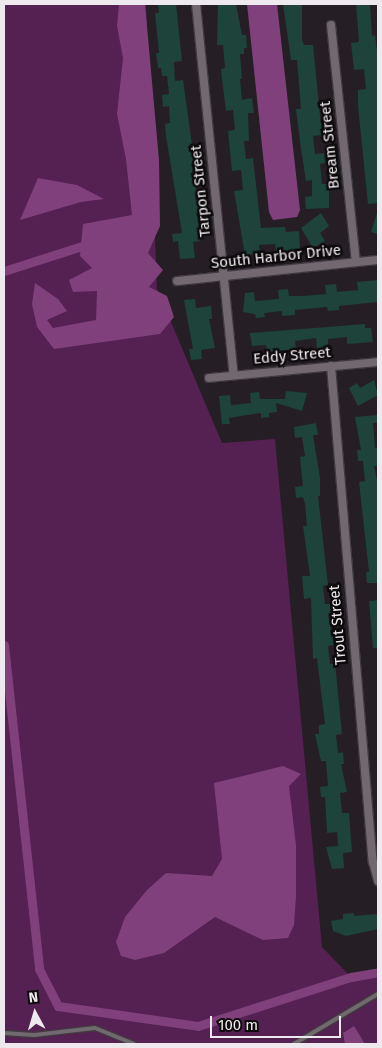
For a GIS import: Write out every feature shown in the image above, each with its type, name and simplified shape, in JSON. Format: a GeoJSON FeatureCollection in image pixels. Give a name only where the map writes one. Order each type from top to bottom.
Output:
{"type":"FeatureCollection","features":[{"type":"Feature","properties":{"kind":"street","name":"Tarpon Street"},"geometry":{"type":"LineString","coordinates":[[196,4],[234,375]]}},
{"type":"Feature","properties":{"kind":"street","name":"Bream Street"},"geometry":{"type":"LineString","coordinates":[[331,25],[356,262]]}},
{"type":"Feature","properties":{"kind":"street","name":"South Harbor Drive"},"geometry":{"type":"LineString","coordinates":[[177,281],[378,260]]}},
{"type":"Feature","properties":{"kind":"street","name":"Eddy Street"},"geometry":{"type":"LineString","coordinates":[[209,378],[378,362]]}},
{"type":"Feature","properties":{"kind":"street","name":"Trout Street"},"geometry":{"type":"LineString","coordinates":[[331,366],[373,862],[378,880]]}},
{"type":"Feature","properties":{"kind":"lane"},"geometry":{"type":"LineString","coordinates":[[294,1044],[378,994]]}},
{"type":"Feature","properties":{"kind":"lane"},"geometry":{"type":"LineString","coordinates":[[4,1033],[34,1035],[95,1028],[134,1044]]}},
{"type":"Feature","properties":{"kind":"shaded area"},"geometry":{"type":"Polygon","coordinates":[[[4,4],[146,4],[157,289],[222,443],[275,439],[322,947],[351,977],[378,976],[378,1044],[4,1044],[4,4]]]}},
{"type":"Feature","properties":{"kind":"shaded area"},"geometry":{"type":"Polygon","coordinates":[[[119,4],[145,4],[159,160],[160,226],[148,253],[163,270],[149,287],[167,296],[174,317],[160,334],[54,349],[37,327],[32,304],[35,283],[58,299],[67,311],[47,320],[53,328],[96,320],[97,291],[73,292],[69,280],[92,268],[80,256],[83,224],[132,215],[126,159],[117,114],[123,58],[117,26],[119,4]]]}},
{"type":"Feature","properties":{"kind":"shaded area"},"geometry":{"type":"Polygon","coordinates":[[[247,4],[277,4],[300,210],[297,217],[273,220],[269,212],[247,4]]]}},
{"type":"Feature","properties":{"kind":"shaded area"},"geometry":{"type":"Polygon","coordinates":[[[38,178],[77,185],[104,199],[81,202],[20,220],[38,178]]]}},
{"type":"Feature","properties":{"kind":"shaded area"},"geometry":{"type":"Polygon","coordinates":[[[283,766],[301,774],[289,786],[296,845],[296,897],[294,925],[288,938],[263,940],[215,917],[164,953],[135,960],[121,956],[116,942],[125,917],[147,890],[166,873],[212,876],[222,859],[214,783],[283,766]]]}},
{"type":"Feature","properties":{"kind":"shaded area"},"geometry":{"type":"Polygon","coordinates":[[[354,1026],[365,1044],[345,1044],[343,1033],[354,1026]]]}},
{"type":"Feature","properties":{"kind":"building"},"geometry":{"type":"Polygon","coordinates":[[[158,4],[176,4],[182,61],[174,62],[175,81],[183,80],[193,152],[200,241],[193,242],[195,258],[180,259],[178,241],[173,242],[172,234],[182,233],[166,136],[165,124],[170,123],[169,106],[163,107],[162,95],[169,94],[167,76],[162,76],[161,68],[158,68],[156,53],[159,53],[155,13],[159,13],[158,4]]]}},
{"type":"Feature","properties":{"kind":"building"},"geometry":{"type":"Polygon","coordinates":[[[218,4],[236,4],[242,35],[246,35],[247,48],[244,48],[244,54],[240,54],[242,100],[252,98],[254,113],[248,113],[249,141],[244,141],[246,159],[253,158],[261,228],[285,227],[286,232],[299,231],[300,249],[276,251],[275,244],[259,245],[260,253],[245,255],[234,191],[243,190],[241,170],[232,171],[228,131],[235,130],[233,110],[226,111],[221,69],[225,68],[223,45],[217,45],[218,4]]]}},
{"type":"Feature","properties":{"kind":"building"},"geometry":{"type":"Polygon","coordinates":[[[283,4],[302,4],[302,40],[304,45],[313,45],[322,135],[313,136],[315,154],[324,153],[325,163],[320,164],[322,184],[329,184],[329,208],[306,209],[305,197],[312,196],[312,180],[306,181],[296,109],[301,109],[297,60],[291,60],[283,4]]]}},
{"type":"Feature","properties":{"kind":"building"},"geometry":{"type":"Polygon","coordinates":[[[356,4],[370,4],[372,36],[375,35],[378,58],[378,203],[368,204],[358,106],[358,90],[366,89],[364,69],[354,70],[351,43],[359,42],[356,4]]]}},
{"type":"Feature","properties":{"kind":"building"},"geometry":{"type":"Polygon","coordinates":[[[321,213],[329,226],[320,233],[325,241],[313,248],[301,228],[321,213]]]}},
{"type":"Feature","properties":{"kind":"building"},"geometry":{"type":"Polygon","coordinates":[[[378,213],[378,234],[371,232],[378,213]]]}},
{"type":"Feature","properties":{"kind":"building"},"geometry":{"type":"Polygon","coordinates":[[[378,280],[378,302],[339,306],[339,310],[328,311],[327,307],[295,310],[295,315],[282,316],[282,311],[264,313],[265,317],[256,318],[255,314],[243,312],[245,293],[254,292],[255,301],[279,299],[278,290],[288,289],[289,296],[326,294],[325,285],[336,284],[337,292],[358,290],[357,282],[378,280]]]}},
{"type":"Feature","properties":{"kind":"building"},"geometry":{"type":"Polygon","coordinates":[[[195,299],[196,308],[211,306],[212,319],[209,319],[215,348],[201,350],[202,359],[191,360],[189,349],[193,349],[184,300],[195,299]]]}},
{"type":"Feature","properties":{"kind":"building"},"geometry":{"type":"Polygon","coordinates":[[[365,324],[365,328],[371,328],[373,342],[347,344],[347,337],[328,339],[328,347],[317,348],[316,338],[295,341],[296,349],[267,352],[266,345],[252,346],[250,333],[365,324]]]}},
{"type":"Feature","properties":{"kind":"building"},"geometry":{"type":"Polygon","coordinates":[[[374,380],[378,395],[358,406],[349,388],[357,383],[360,388],[374,380]]]}},
{"type":"Feature","properties":{"kind":"building"},"geometry":{"type":"Polygon","coordinates":[[[286,391],[307,393],[302,411],[276,403],[277,412],[269,413],[269,417],[261,418],[261,413],[247,415],[229,418],[230,424],[222,424],[219,396],[230,395],[231,405],[251,403],[250,393],[259,392],[260,399],[285,399],[286,391]]]}},
{"type":"Feature","properties":{"kind":"building"},"geometry":{"type":"Polygon","coordinates":[[[378,415],[378,423],[373,423],[375,448],[378,448],[378,466],[374,466],[378,484],[378,583],[367,583],[366,572],[369,572],[359,482],[365,481],[363,461],[358,461],[357,450],[361,450],[355,417],[378,415]]]}},
{"type":"Feature","properties":{"kind":"building"},"geometry":{"type":"Polygon","coordinates":[[[316,423],[318,435],[313,435],[320,478],[320,496],[318,496],[328,585],[323,586],[325,604],[330,604],[331,615],[328,615],[334,645],[328,646],[330,664],[335,663],[342,734],[336,735],[338,753],[343,752],[344,764],[341,764],[347,792],[340,793],[342,813],[349,813],[352,852],[343,853],[344,868],[332,869],[326,847],[338,846],[337,832],[327,833],[325,797],[321,797],[320,787],[328,786],[326,761],[321,761],[315,734],[319,734],[319,725],[325,724],[317,658],[313,659],[311,598],[304,599],[302,576],[310,576],[303,526],[307,526],[305,504],[303,497],[296,498],[295,487],[303,486],[300,457],[305,456],[302,437],[295,438],[294,427],[316,423]]]}},
{"type":"Feature","properties":{"kind":"building"},"geometry":{"type":"Polygon","coordinates":[[[378,600],[378,648],[373,648],[369,601],[378,600]]]}},
{"type":"Feature","properties":{"kind":"building"},"geometry":{"type":"Polygon","coordinates":[[[354,913],[354,916],[378,914],[378,929],[346,936],[333,931],[331,921],[343,919],[343,914],[354,913]]]}},
{"type":"Feature","properties":{"kind":"waterway"},"geometry":{"type":"LineString","coordinates":[[4,271],[91,243]]}},
{"type":"Feature","properties":{"kind":"waterway"},"geometry":{"type":"LineString","coordinates":[[4,645],[39,969],[58,1006],[198,1026],[351,977],[378,972]]}}]}
